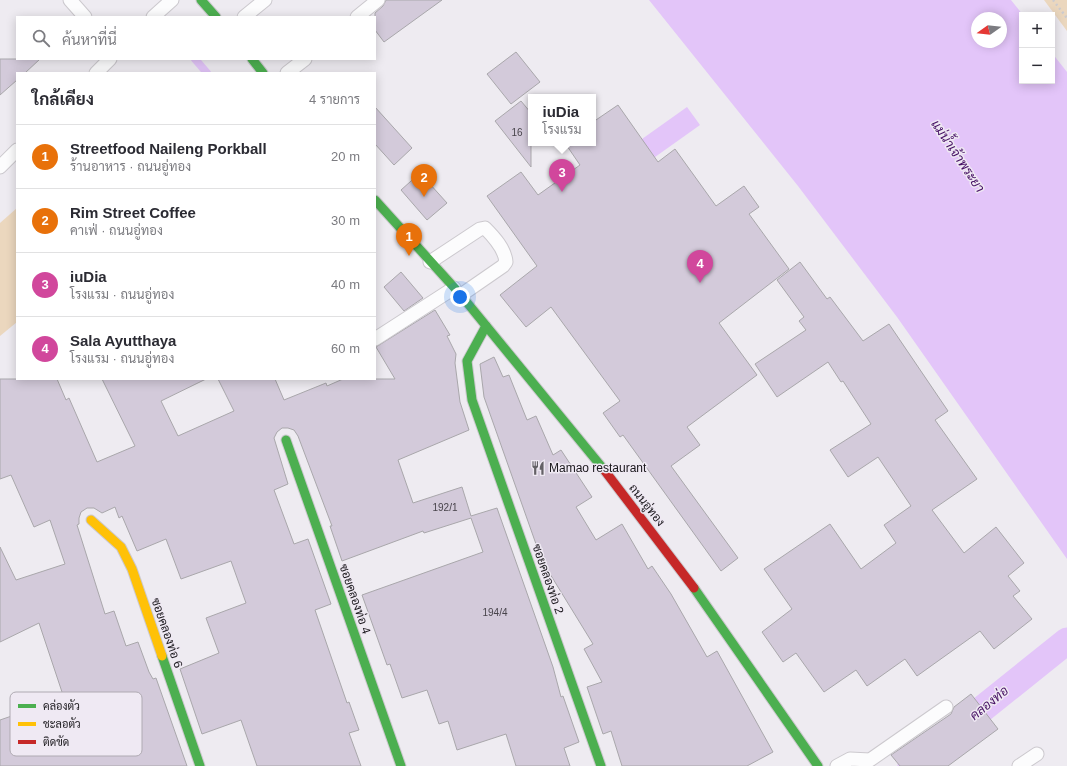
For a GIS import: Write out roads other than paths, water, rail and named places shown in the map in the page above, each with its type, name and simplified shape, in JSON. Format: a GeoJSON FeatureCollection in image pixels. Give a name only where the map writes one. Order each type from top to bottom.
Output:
{"type":"FeatureCollection","features":[{"type":"Feature","properties":{"kind":"street"},"geometry":{"type":"LineString","coordinates":[[201,0],[215,16]]}},
{"type":"Feature","properties":{"kind":"street"},"geometry":{"type":"LineString","coordinates":[[253,60],[263,72]]}},
{"type":"Feature","properties":{"kind":"street","name":"ถนนอู่ทอง"},"geometry":{"type":"LineString","coordinates":[[376,201],[458,292],[636,508],[768,690],[818,766]]}},
{"type":"Feature","properties":{"kind":"street","name":"ซอยคลองท่อ 2"},"geometry":{"type":"LineString","coordinates":[[486,326],[467,361],[472,400],[602,766]]}},
{"type":"Feature","properties":{"kind":"street","name":"ซอยคลองท่อ 4"},"geometry":{"type":"LineString","coordinates":[[286,440],[400,766]]}},
{"type":"Feature","properties":{"kind":"street","name":"ซอยคลองท่อ 6"},"geometry":{"type":"LineString","coordinates":[[90,520],[121,547],[132,569],[200,766]]}},
{"type":"Feature","properties":{"kind":"lane"},"geometry":{"type":"LineString","coordinates":[[70,0],[84,16]]}},
{"type":"Feature","properties":{"kind":"lane"},"geometry":{"type":"LineString","coordinates":[[154,16],[172,0]]}},
{"type":"Feature","properties":{"kind":"lane"},"geometry":{"type":"LineString","coordinates":[[245,16],[265,0]]}},
{"type":"Feature","properties":{"kind":"lane"},"geometry":{"type":"LineString","coordinates":[[358,16],[378,0]]}},
{"type":"Feature","properties":{"kind":"lane"},"geometry":{"type":"LineString","coordinates":[[97,72],[109,60]]}},
{"type":"Feature","properties":{"kind":"lane"},"geometry":{"type":"LineString","coordinates":[[288,72],[303,60]]}},
{"type":"Feature","properties":{"kind":"lane"},"geometry":{"type":"LineString","coordinates":[[0,167],[16,151]]}},
{"type":"Feature","properties":{"kind":"lane"},"geometry":{"type":"LineString","coordinates":[[376,338],[458,292],[502,266],[506,262],[502,249],[490,232],[485,228],[480,229],[430,262]]}},
{"type":"Feature","properties":{"kind":"lane"},"geometry":{"type":"LineString","coordinates":[[836,766],[850,759],[870,760],[946,707]]}},
{"type":"Feature","properties":{"kind":"lane"},"geometry":{"type":"LineString","coordinates":[[1019,766],[1037,754]]}},
{"type":"Feature","properties":{"kind":"water","name":"แม่น้ำเจ้าพระยา"},"geometry":{"type":"Polygon","coordinates":[[[649,0],[1011,0],[1021,12],[1019,12],[1019,84],[1055,84],[1055,57],[1067,72],[1067,559],[897,317],[798,186],[649,0]]]}},
{"type":"Feature","properties":{"kind":"water"},"geometry":{"type":"Polygon","coordinates":[[[687,107],[700,125],[648,162],[635,144],[687,107]]]}},
{"type":"Feature","properties":{"kind":"waterway"},"geometry":{"type":"LineString","coordinates":[[196,60],[206,72]]}},
{"type":"Feature","properties":{"kind":"waterway","name":"คลองท่อ"},"geometry":{"type":"LineString","coordinates":[[911,766],[1067,641]]}},
{"type":"Feature","properties":{"kind":"place","name":"iuDia"},"geometry":{"type":"Point","coordinates":[562,192]}},
{"type":"Feature","properties":{"kind":"place","name":"Rim Street Coffee"},"geometry":{"type":"Point","coordinates":[424,197]}},
{"type":"Feature","properties":{"kind":"place","name":"Streetfood Naileng Porkball"},"geometry":{"type":"Point","coordinates":[409,256]}},
{"type":"Feature","properties":{"kind":"place","name":"Sala Ayutthaya"},"geometry":{"type":"Point","coordinates":[700,283]}},
{"type":"Feature","properties":{"kind":"place","name":"Mamao restaurant"},"geometry":{"type":"Point","coordinates":[538,468]}}]}
